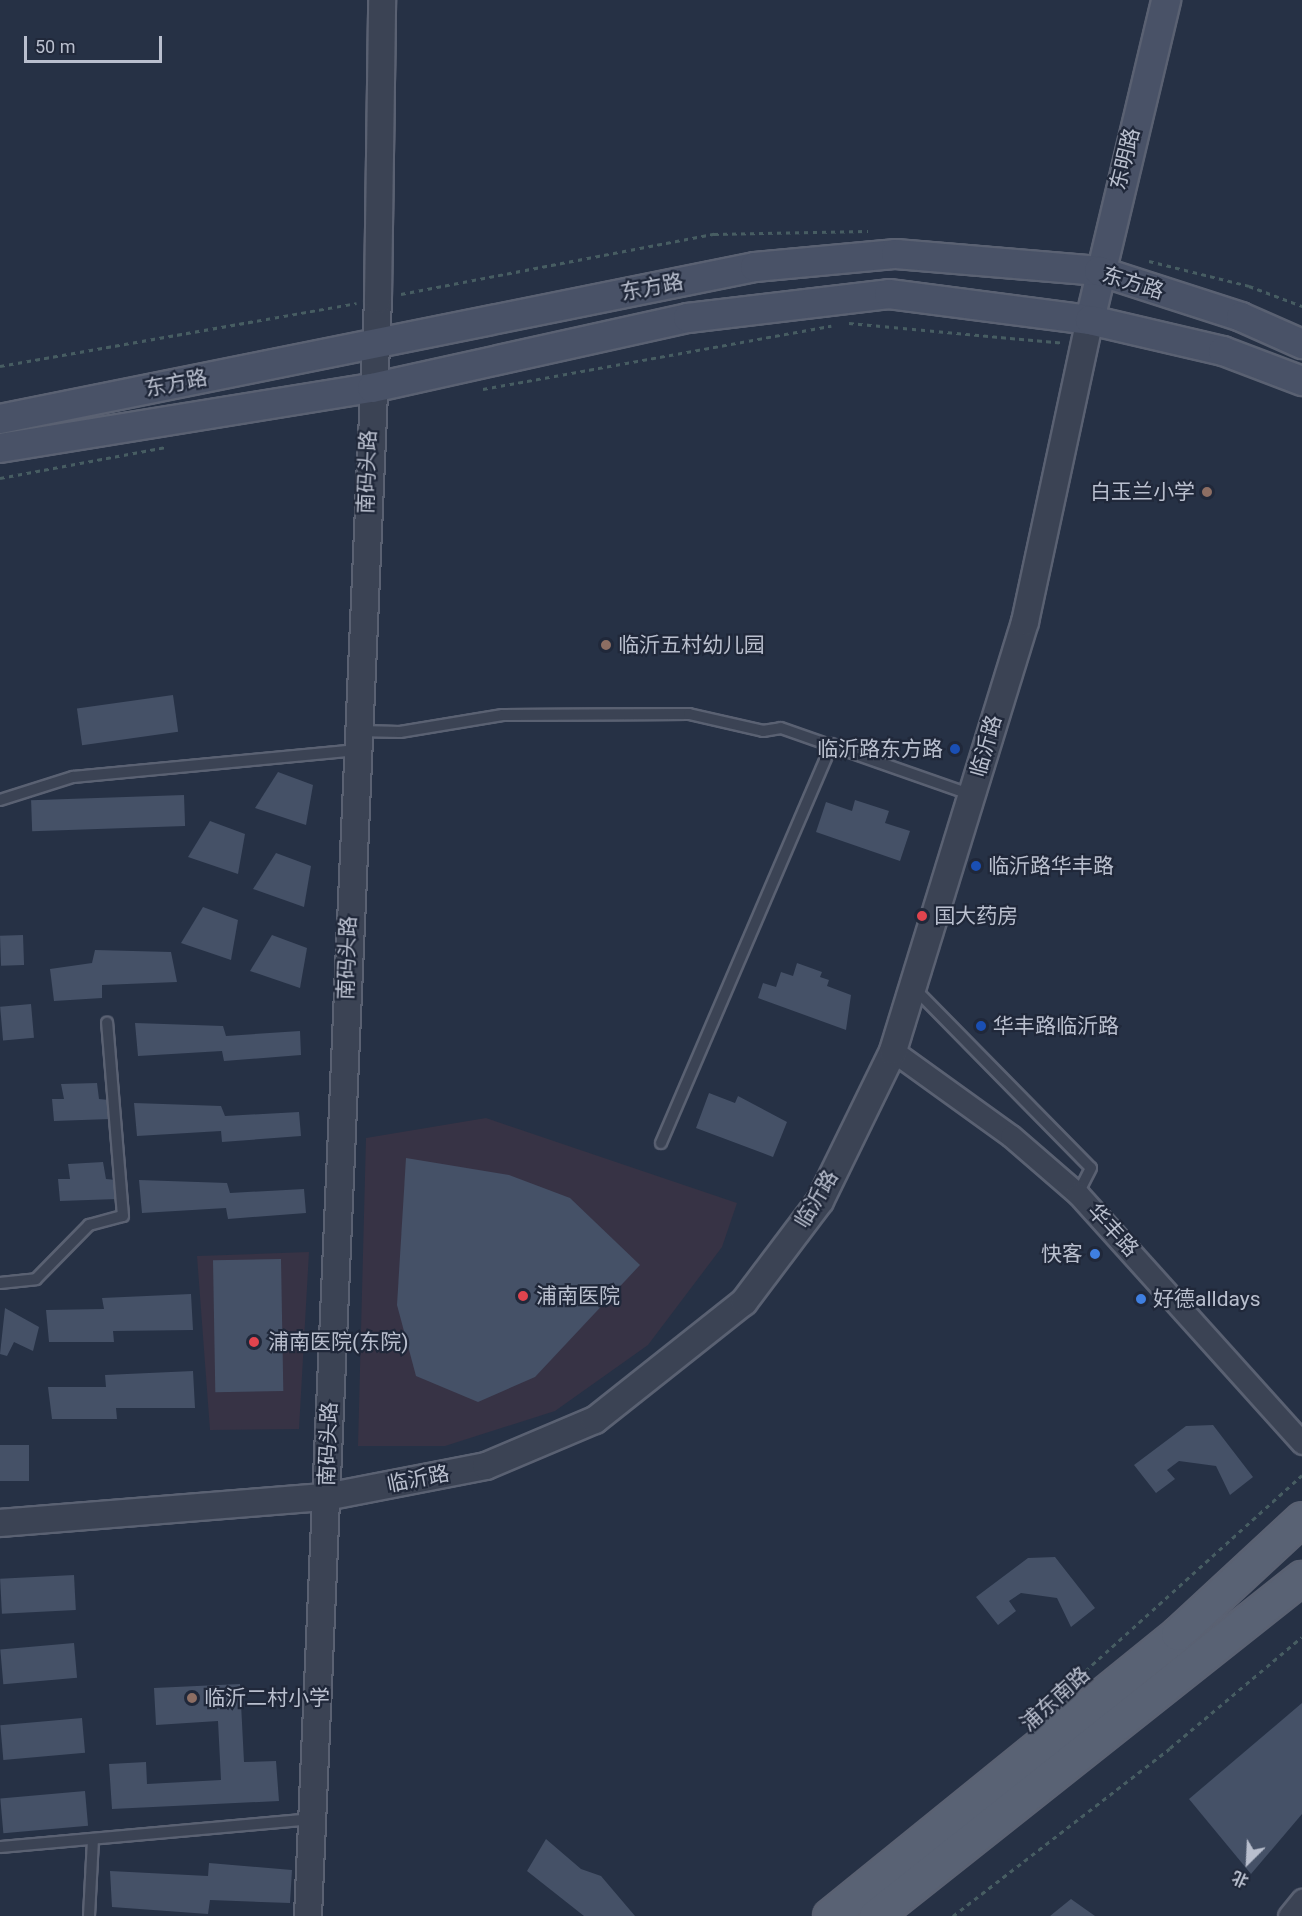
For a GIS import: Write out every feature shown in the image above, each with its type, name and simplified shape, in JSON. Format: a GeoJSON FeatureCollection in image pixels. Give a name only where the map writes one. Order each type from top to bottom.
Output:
{"type":"FeatureCollection","features":[{"type":"Feature","properties":{"kind":"main road","name":"东明路"},"geometry":{"type":"LineString","coordinates":[[1087,333],[1099,271],[1166,0]]}},
{"type":"Feature","properties":{"kind":"main road","name":"东方路"},"geometry":{"type":"LineString","coordinates":[[0,419],[754,267],[896,254],[1099,271],[1241,317],[1302,344]]}},
{"type":"Feature","properties":{"kind":"main road","name":"东方路"},"geometry":{"type":"LineString","coordinates":[[0,448],[372,388],[688,318],[889,294],[1087,333],[1223,351],[1302,381]]}},
{"type":"Feature","properties":{"kind":"main road","name":"浦东南路"},"geometry":{"type":"LineString","coordinates":[[830,1916],[1178,1634],[1302,1519]]}},
{"type":"Feature","properties":{"kind":"main road"},"geometry":{"type":"LineString","coordinates":[[876,1916],[1302,1578]]}},
{"type":"Feature","properties":{"kind":"street","name":"南码头路"},"geometry":{"type":"LineString","coordinates":[[308,1916],[374,343],[382,0]]}},
{"type":"Feature","properties":{"kind":"street","name":"临沂路"},"geometry":{"type":"LineString","coordinates":[[0,1523],[326,1497],[486,1466],[595,1420],[744,1302],[820,1201],[893,1051],[1025,622],[1087,333]]}},
{"type":"Feature","properties":{"kind":"street","name":"华丰路"},"geometry":{"type":"LineString","coordinates":[[893,1051],[1011,1136],[1078,1194],[1302,1443]]}},
{"type":"Feature","properties":{"kind":"street"},"geometry":{"type":"LineString","coordinates":[[1289,1916],[1302,1900]]}},
{"type":"Feature","properties":{"kind":"lane"},"geometry":{"type":"LineString","coordinates":[[0,800],[73,777],[358,740],[503,715],[689,714],[763,731],[782,728],[972,795]]}},
{"type":"Feature","properties":{"kind":"lane"},"geometry":{"type":"LineString","coordinates":[[661,1143],[832,744]]}},
{"type":"Feature","properties":{"kind":"lane"},"geometry":{"type":"LineString","coordinates":[[913,987],[1091,1167],[1078,1194]]}},
{"type":"Feature","properties":{"kind":"lane"},"geometry":{"type":"LineString","coordinates":[[0,1283],[36,1279],[89,1225],[123,1216],[106,1023]]}},
{"type":"Feature","properties":{"kind":"lane"},"geometry":{"type":"LineString","coordinates":[[0,1847],[311,1819]]}},
{"type":"Feature","properties":{"kind":"lane"},"geometry":{"type":"LineString","coordinates":[[89,1916],[93,1839]]}},
{"type":"Feature","properties":{"kind":"path"},"geometry":{"type":"LineString","coordinates":[[847,323],[1087,333]]}},
{"type":"Feature","properties":{"kind":"path"},"geometry":{"type":"LineString","coordinates":[[472,391],[835,326]]}},
{"type":"Feature","properties":{"kind":"path"},"geometry":{"type":"LineString","coordinates":[[0,477],[171,446]]}},
{"type":"Feature","properties":{"kind":"path","name":"浦东南路"},"geometry":{"type":"LineString","coordinates":[[1049,1704],[1302,1475]]}},
{"type":"Feature","properties":{"kind":"path"},"geometry":{"type":"LineString","coordinates":[[953,1916],[1170,1748],[1302,1637]]}},
{"type":"Feature","properties":{"kind":"shaded area","name":"浦南医院"},"geometry":{"type":"Polygon","coordinates":[[[486,1118],[737,1203],[722,1247],[648,1345],[555,1411],[445,1446],[358,1446],[366,1138],[486,1118]]]}},
{"type":"Feature","properties":{"kind":"shaded area","name":"浦南医院(东院)"},"geometry":{"type":"Polygon","coordinates":[[[309,1252],[299,1429],[210,1430],[197,1256],[309,1252]]]}},
{"type":"Feature","properties":{"kind":"building"},"geometry":{"type":"Polygon","coordinates":[[[173,695],[178,732],[82,745],[77,708],[173,695]]]}},
{"type":"Feature","properties":{"kind":"building"},"geometry":{"type":"Polygon","coordinates":[[[278,772],[313,785],[306,825],[255,808],[278,772]]]}},
{"type":"Feature","properties":{"kind":"building"},"geometry":{"type":"Polygon","coordinates":[[[184,795],[185,826],[32,831],[31,800],[184,795]]]}},
{"type":"Feature","properties":{"kind":"building"},"geometry":{"type":"Polygon","coordinates":[[[855,800],[889,811],[885,823],[910,831],[900,861],[816,832],[826,802],[852,811],[855,800]]]}},
{"type":"Feature","properties":{"kind":"building"},"geometry":{"type":"Polygon","coordinates":[[[210,821],[245,834],[238,874],[188,857],[210,821]]]}},
{"type":"Feature","properties":{"kind":"building"},"geometry":{"type":"Polygon","coordinates":[[[276,853],[311,866],[304,907],[253,889],[276,853]]]}},
{"type":"Feature","properties":{"kind":"building"},"geometry":{"type":"Polygon","coordinates":[[[203,907],[238,920],[231,960],[181,943],[203,907]]]}},
{"type":"Feature","properties":{"kind":"building"},"geometry":{"type":"Polygon","coordinates":[[[23,935],[24,965],[1,966],[0,936],[23,935]]]}},
{"type":"Feature","properties":{"kind":"building"},"geometry":{"type":"Polygon","coordinates":[[[272,935],[307,948],[300,988],[250,971],[272,935]]]}},
{"type":"Feature","properties":{"kind":"building"},"geometry":{"type":"Polygon","coordinates":[[[95,950],[171,952],[177,982],[102,985],[102,998],[54,1001],[50,969],[92,963],[95,950]]]}},
{"type":"Feature","properties":{"kind":"building"},"geometry":{"type":"Polygon","coordinates":[[[797,963],[822,972],[820,977],[829,980],[827,986],[851,995],[846,1030],[758,998],[763,983],[776,987],[781,972],[793,976],[797,963]]]}},
{"type":"Feature","properties":{"kind":"building"},"geometry":{"type":"Polygon","coordinates":[[[31,1004],[34,1038],[3,1041],[0,1007],[31,1004]]]}},
{"type":"Feature","properties":{"kind":"building"},"geometry":{"type":"Polygon","coordinates":[[[135,1023],[223,1026],[226,1036],[300,1031],[301,1055],[224,1061],[222,1051],[138,1056],[135,1023]]]}},
{"type":"Feature","properties":{"kind":"building"},"geometry":{"type":"Polygon","coordinates":[[[97,1083],[99,1099],[109,1100],[110,1119],[54,1121],[52,1099],[64,1099],[61,1084],[97,1083]]]}},
{"type":"Feature","properties":{"kind":"building"},"geometry":{"type":"Polygon","coordinates":[[[709,1093],[735,1103],[738,1096],[787,1122],[773,1157],[696,1128],[709,1093]]]}},
{"type":"Feature","properties":{"kind":"building"},"geometry":{"type":"Polygon","coordinates":[[[134,1103],[221,1106],[225,1116],[299,1112],[301,1136],[222,1142],[221,1131],[137,1136],[134,1103]]]}},
{"type":"Feature","properties":{"kind":"building"},"geometry":{"type":"Polygon","coordinates":[[[406,1158],[509,1175],[570,1198],[640,1265],[535,1377],[478,1402],[416,1376],[397,1305],[406,1158]]]}},
{"type":"Feature","properties":{"kind":"building"},"geometry":{"type":"Polygon","coordinates":[[[103,1162],[106,1179],[116,1180],[117,1199],[60,1201],[58,1179],[70,1179],[68,1164],[103,1162]]]}},
{"type":"Feature","properties":{"kind":"building"},"geometry":{"type":"Polygon","coordinates":[[[139,1180],[227,1183],[230,1193],[304,1189],[306,1213],[228,1219],[226,1208],[142,1213],[139,1180]]]}},
{"type":"Feature","properties":{"kind":"building"},"geometry":{"type":"Polygon","coordinates":[[[281,1259],[283,1391],[215,1392],[213,1260],[281,1259]]]}},
{"type":"Feature","properties":{"kind":"building"},"geometry":{"type":"Polygon","coordinates":[[[191,1294],[193,1330],[113,1331],[114,1342],[49,1342],[46,1310],[104,1309],[102,1298],[191,1294]]]}},
{"type":"Feature","properties":{"kind":"building"},"geometry":{"type":"Polygon","coordinates":[[[5,1308],[39,1327],[33,1351],[14,1342],[7,1356],[0,1354],[5,1308]]]}},
{"type":"Feature","properties":{"kind":"building"},"geometry":{"type":"Polygon","coordinates":[[[193,1371],[195,1408],[116,1408],[117,1419],[52,1419],[48,1387],[106,1387],[105,1375],[193,1371]]]}},
{"type":"Feature","properties":{"kind":"building"},"geometry":{"type":"Polygon","coordinates":[[[1213,1425],[1253,1477],[1230,1495],[1216,1466],[1179,1461],[1167,1470],[1175,1479],[1156,1493],[1134,1465],[1186,1426],[1213,1425]]]}},
{"type":"Feature","properties":{"kind":"building"},"geometry":{"type":"Polygon","coordinates":[[[0,1445],[29,1445],[29,1481],[0,1481],[0,1445]]]}},
{"type":"Feature","properties":{"kind":"building"},"geometry":{"type":"Polygon","coordinates":[[[1055,1557],[1095,1608],[1071,1627],[1057,1598],[1021,1593],[1009,1601],[1016,1611],[998,1625],[976,1597],[1028,1558],[1055,1557]]]}},
{"type":"Feature","properties":{"kind":"building"},"geometry":{"type":"Polygon","coordinates":[[[74,1575],[76,1610],[2,1614],[0,1579],[74,1575]]]}},
{"type":"Feature","properties":{"kind":"building"},"geometry":{"type":"Polygon","coordinates":[[[74,1643],[77,1678],[3,1684],[0,1649],[74,1643]]]}},
{"type":"Feature","properties":{"kind":"building"},"geometry":{"type":"Polygon","coordinates":[[[240,1684],[244,1762],[276,1761],[279,1801],[112,1809],[109,1764],[146,1762],[147,1784],[221,1780],[218,1721],[156,1725],[154,1688],[240,1684]]]}},
{"type":"Feature","properties":{"kind":"building"},"geometry":{"type":"Polygon","coordinates":[[[1302,1703],[1302,1814],[1251,1874],[1189,1799],[1302,1703]]]}},
{"type":"Feature","properties":{"kind":"building"},"geometry":{"type":"Polygon","coordinates":[[[82,1718],[85,1753],[3,1760],[0,1725],[82,1718]]]}},
{"type":"Feature","properties":{"kind":"building"},"geometry":{"type":"Polygon","coordinates":[[[85,1791],[88,1826],[3,1833],[0,1798],[85,1791]]]}},
{"type":"Feature","properties":{"kind":"building"},"geometry":{"type":"Polygon","coordinates":[[[546,1839],[581,1869],[601,1876],[635,1916],[584,1916],[527,1871],[546,1839]]]}},
{"type":"Feature","properties":{"kind":"building"},"geometry":{"type":"Polygon","coordinates":[[[209,1863],[292,1870],[290,1903],[210,1900],[208,1914],[112,1907],[110,1871],[208,1876],[209,1863]]]}},
{"type":"Feature","properties":{"kind":"building"},"geometry":{"type":"Polygon","coordinates":[[[1071,1899],[1095,1916],[1050,1916],[1071,1899]]]}},
{"type":"Feature","properties":{"kind":"place","name":"白玉兰小学"},"geometry":{"type":"Point","coordinates":[1207,492]}},
{"type":"Feature","properties":{"kind":"place","name":"临沂五村幼儿园"},"geometry":{"type":"Point","coordinates":[606,645]}},
{"type":"Feature","properties":{"kind":"place","name":"临沂路东方路"},"geometry":{"type":"Point","coordinates":[955,749]}},
{"type":"Feature","properties":{"kind":"place","name":"临沂路华丰路"},"geometry":{"type":"Point","coordinates":[976,866]}},
{"type":"Feature","properties":{"kind":"place","name":"国大药房"},"geometry":{"type":"Point","coordinates":[922,916]}},
{"type":"Feature","properties":{"kind":"place","name":"华丰路临沂路"},"geometry":{"type":"Point","coordinates":[981,1026]}},
{"type":"Feature","properties":{"kind":"place","name":"快客"},"geometry":{"type":"Point","coordinates":[1095,1254]}},
{"type":"Feature","properties":{"kind":"place","name":"浦南医院"},"geometry":{"type":"Point","coordinates":[523,1296]}},
{"type":"Feature","properties":{"kind":"place","name":"好德alldays"},"geometry":{"type":"Point","coordinates":[1141,1299]}},
{"type":"Feature","properties":{"kind":"place","name":"浦南医院(东院)"},"geometry":{"type":"Point","coordinates":[254,1342]}},
{"type":"Feature","properties":{"kind":"place","name":"临沂二村小学"},"geometry":{"type":"Point","coordinates":[192,1698]}}]}
